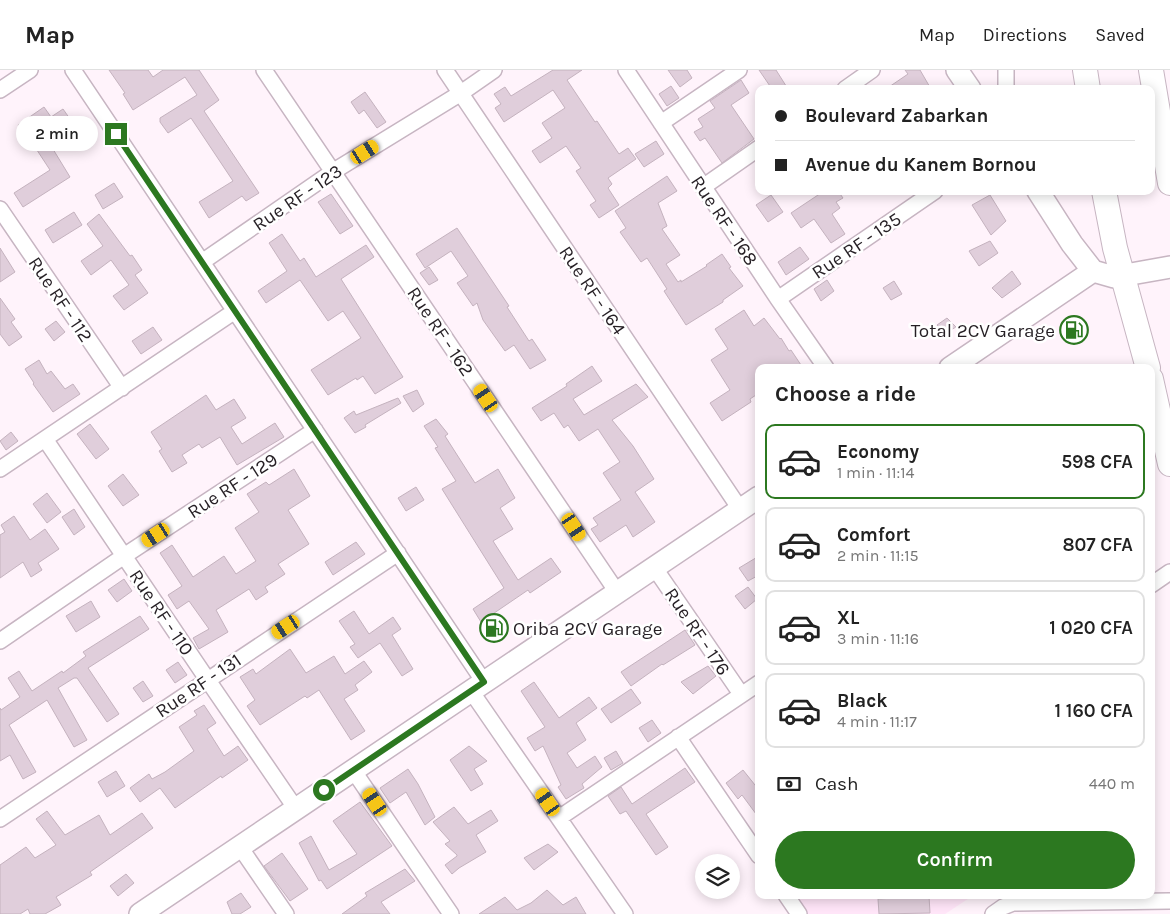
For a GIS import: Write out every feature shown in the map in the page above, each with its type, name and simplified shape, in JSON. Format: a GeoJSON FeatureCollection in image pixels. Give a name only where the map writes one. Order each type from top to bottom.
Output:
{"type":"FeatureCollection","features":[{"type":"Feature","properties":{"kind":"main road"},"geometry":{"type":"LineString","coordinates":[[1085,70],[1087,85]]}},
{"type":"Feature","properties":{"kind":"main road"},"geometry":{"type":"LineString","coordinates":[[1151,70],[1154,85]]}},
{"type":"Feature","properties":{"kind":"main road"},"geometry":{"type":"LineString","coordinates":[[1155,94],[1170,183]]}},
{"type":"Feature","properties":{"kind":"main road"},"geometry":{"type":"LineString","coordinates":[[1105,195],[1115,248],[1147,364]]}},
{"type":"Feature","properties":{"kind":"main road"},"geometry":{"type":"LineString","coordinates":[[1155,413],[1170,464]]}},
{"type":"Feature","properties":{"kind":"street"},"geometry":{"type":"LineString","coordinates":[[0,90],[30,70]]}},
{"type":"Feature","properties":{"kind":"street"},"geometry":{"type":"LineString","coordinates":[[73,70],[398,553],[559,818],[626,914]]}},
{"type":"Feature","properties":{"kind":"street","name":"Rue RF - 162"},"geometry":{"type":"LineString","coordinates":[[264,70],[617,592]]}},
{"type":"Feature","properties":{"kind":"street","name":"Rue RF - 164"},"geometry":{"type":"LineString","coordinates":[[445,70],[740,509]]}},
{"type":"Feature","properties":{"kind":"street","name":"Rue RF - 123"},"geometry":{"type":"LineString","coordinates":[[202,262],[334,171],[461,93],[494,70]]}},
{"type":"Feature","properties":{"kind":"street","name":"Rue RF - 168"},"geometry":{"type":"LineString","coordinates":[[626,70],[823,364]]}},
{"type":"Feature","properties":{"kind":"street"},"geometry":{"type":"LineString","coordinates":[[661,123],[738,70]]}},
{"type":"Feature","properties":{"kind":"street"},"geometry":{"type":"LineString","coordinates":[[851,85],[872,70]]}},
{"type":"Feature","properties":{"kind":"street"},"geometry":{"type":"LineString","coordinates":[[957,70],[967,85]]}},
{"type":"Feature","properties":{"kind":"street"},"geometry":{"type":"LineString","coordinates":[[1006,70],[1006,85]]}},
{"type":"Feature","properties":{"kind":"street"},"geometry":{"type":"LineString","coordinates":[[703,187],[755,151]]}},
{"type":"Feature","properties":{"kind":"street","name":"Rue RF - 135"},"geometry":{"type":"LineString","coordinates":[[778,299],[929,195]]}},
{"type":"Feature","properties":{"kind":"street"},"geometry":{"type":"LineString","coordinates":[[1041,195],[1072,244],[1093,271],[1108,276],[1122,276],[1170,267]]}},
{"type":"Feature","properties":{"kind":"street","name":"Rue RF - 112"},"geometry":{"type":"LineString","coordinates":[[0,209],[122,388]]}},
{"type":"Feature","properties":{"kind":"street"},"geometry":{"type":"LineString","coordinates":[[956,364],[1093,271]]}},
{"type":"Feature","properties":{"kind":"street"},"geometry":{"type":"LineString","coordinates":[[0,468],[235,311]]}},
{"type":"Feature","properties":{"kind":"street","name":"Rue RF - 129"},"geometry":{"type":"LineString","coordinates":[[0,641],[124,556],[315,430]]}},
{"type":"Feature","properties":{"kind":"street","name":"Rue RF - 110"},"geometry":{"type":"LineString","coordinates":[[45,438],[206,679],[296,809]]}},
{"type":"Feature","properties":{"kind":"street"},"geometry":{"type":"LineString","coordinates":[[140,914],[755,500]]}},
{"type":"Feature","properties":{"kind":"street","name":"Rue RF - 131"},"geometry":{"type":"LineString","coordinates":[[0,819],[206,679],[398,553]]}},
{"type":"Feature","properties":{"kind":"street","name":"Rue RF - 176"},"geometry":{"type":"LineString","coordinates":[[654,567],[741,694]]}},
{"type":"Feature","properties":{"kind":"street"},"geometry":{"type":"LineString","coordinates":[[1155,582],[1170,572]]}},
{"type":"Feature","properties":{"kind":"street"},"geometry":{"type":"LineString","coordinates":[[559,818],[755,685]]}},
{"type":"Feature","properties":{"kind":"street"},"geometry":{"type":"LineString","coordinates":[[678,737],[755,848]]}},
{"type":"Feature","properties":{"kind":"street"},"geometry":{"type":"LineString","coordinates":[[353,770],[451,914]]}},
{"type":"Feature","properties":{"kind":"street"},"geometry":{"type":"LineString","coordinates":[[240,847],[286,914]]}},
{"type":"Feature","properties":{"kind":"street"},"geometry":{"type":"LineString","coordinates":[[789,899],[799,914]]}},
{"type":"Feature","properties":{"kind":"street"},"geometry":{"type":"LineString","coordinates":[[992,914],[1013,903],[1170,901]]}},
{"type":"Feature","properties":{"kind":"shaded area"},"geometry":{"type":"Polygon","coordinates":[[[796,899],[968,899],[945,914],[806,914],[796,899]]]}},
{"type":"Feature","properties":{"kind":"building"},"geometry":{"type":"Polygon","coordinates":[[[109,70],[148,70],[153,77],[163,70],[199,70],[219,100],[204,111],[259,193],[246,201],[242,196],[209,218],[199,202],[233,181],[191,118],[168,133],[160,122],[160,118],[197,95],[185,77],[133,110],[123,94],[125,93],[109,70]]]}},
{"type":"Feature","properties":{"kind":"building"},"geometry":{"type":"Polygon","coordinates":[[[553,70],[582,70],[567,80],[619,154],[628,148],[636,159],[608,178],[612,184],[608,188],[619,205],[599,218],[590,205],[596,201],[576,171],[581,168],[566,146],[540,163],[532,151],[552,138],[542,123],[565,108],[553,90],[504,122],[495,108],[501,104],[494,94],[505,87],[511,96],[553,70]]]}},
{"type":"Feature","properties":{"kind":"building"},"geometry":{"type":"Polygon","coordinates":[[[668,70],[687,70],[692,78],[680,87],[668,70]]]}},
{"type":"Feature","properties":{"kind":"building"},"geometry":{"type":"Polygon","coordinates":[[[759,70],[776,70],[785,85],[769,85],[759,70]]]}},
{"type":"Feature","properties":{"kind":"building"},"geometry":{"type":"Polygon","coordinates":[[[905,70],[920,70],[929,85],[892,85],[908,74],[905,70]]]}},
{"type":"Feature","properties":{"kind":"building"},"geometry":{"type":"Polygon","coordinates":[[[741,80],[749,93],[731,105],[754,139],[722,163],[705,138],[700,141],[694,132],[703,127],[698,119],[715,108],[710,101],[741,80]]]}},
{"type":"Feature","properties":{"kind":"building"},"geometry":{"type":"Polygon","coordinates":[[[671,86],[679,98],[667,106],[659,94],[671,86]]]}},
{"type":"Feature","properties":{"kind":"building"},"geometry":{"type":"Polygon","coordinates":[[[365,92],[386,122],[377,128],[364,110],[359,114],[351,102],[365,92]]]}},
{"type":"Feature","properties":{"kind":"building"},"geometry":{"type":"Polygon","coordinates":[[[44,107],[51,117],[63,109],[70,119],[45,136],[70,177],[23,207],[14,193],[50,170],[18,125],[44,107]]]}},
{"type":"Feature","properties":{"kind":"building"},"geometry":{"type":"Polygon","coordinates":[[[656,141],[664,154],[644,167],[635,154],[656,141]]]}},
{"type":"Feature","properties":{"kind":"building"},"geometry":{"type":"Polygon","coordinates":[[[667,176],[677,191],[658,203],[667,226],[662,229],[680,255],[666,264],[678,282],[707,266],[722,254],[731,267],[729,268],[743,286],[723,300],[723,302],[686,325],[664,291],[667,289],[647,258],[641,262],[620,232],[626,228],[615,211],[667,176]]]}},
{"type":"Feature","properties":{"kind":"building"},"geometry":{"type":"Polygon","coordinates":[[[114,183],[123,197],[103,209],[95,195],[114,183]]]}},
{"type":"Feature","properties":{"kind":"building"},"geometry":{"type":"Polygon","coordinates":[[[331,194],[353,226],[340,234],[318,202],[331,194]]]}},
{"type":"Feature","properties":{"kind":"building"},"geometry":{"type":"Polygon","coordinates":[[[771,195],[783,212],[768,222],[756,205],[771,195]]]}},
{"type":"Feature","properties":{"kind":"building"},"geometry":{"type":"Polygon","coordinates":[[[818,195],[841,195],[843,198],[836,202],[840,208],[832,214],[845,234],[831,243],[814,219],[801,228],[791,213],[818,195]]]}},
{"type":"Feature","properties":{"kind":"building"},"geometry":{"type":"Polygon","coordinates":[[[990,195],[1006,221],[991,235],[972,205],[990,195]]]}},
{"type":"Feature","properties":{"kind":"building"},"geometry":{"type":"Polygon","coordinates":[[[74,212],[82,225],[53,243],[45,230],[74,212]]]}},
{"type":"Feature","properties":{"kind":"building"},"geometry":{"type":"Polygon","coordinates":[[[99,214],[142,270],[135,275],[148,293],[124,310],[113,296],[129,285],[111,260],[91,275],[81,261],[103,246],[87,224],[99,214]]]}},
{"type":"Feature","properties":{"kind":"building"},"geometry":{"type":"Polygon","coordinates":[[[457,228],[509,306],[507,307],[529,341],[532,339],[546,360],[530,369],[514,345],[505,351],[483,320],[477,303],[473,306],[457,283],[468,276],[451,251],[425,268],[416,254],[457,228]]]}},
{"type":"Feature","properties":{"kind":"building"},"geometry":{"type":"Polygon","coordinates":[[[282,234],[300,261],[304,258],[316,277],[366,245],[374,257],[341,279],[403,377],[375,394],[363,376],[357,380],[356,378],[328,395],[311,370],[361,338],[343,311],[328,321],[300,280],[266,303],[258,291],[287,271],[269,243],[282,234]]]}},
{"type":"Feature","properties":{"kind":"building"},"geometry":{"type":"Polygon","coordinates":[[[990,241],[998,253],[979,266],[969,251],[990,241]]]}},
{"type":"Feature","properties":{"kind":"building"},"geometry":{"type":"Polygon","coordinates":[[[800,247],[809,259],[786,275],[778,262],[800,247]]]}},
{"type":"Feature","properties":{"kind":"building"},"geometry":{"type":"Polygon","coordinates":[[[0,248],[15,272],[0,282],[0,248]]]}},
{"type":"Feature","properties":{"kind":"building"},"geometry":{"type":"Polygon","coordinates":[[[429,267],[438,280],[429,285],[420,273],[429,267]]]}},
{"type":"Feature","properties":{"kind":"building"},"geometry":{"type":"Polygon","coordinates":[[[1012,271],[1021,284],[1002,298],[992,288],[1012,271]]]}},
{"type":"Feature","properties":{"kind":"building"},"geometry":{"type":"Polygon","coordinates":[[[827,280],[834,291],[821,301],[814,289],[827,280]]]}},
{"type":"Feature","properties":{"kind":"building"},"geometry":{"type":"Polygon","coordinates":[[[894,281],[902,294],[891,300],[883,288],[894,281]]]}},
{"type":"Feature","properties":{"kind":"building"},"geometry":{"type":"Polygon","coordinates":[[[0,298],[15,319],[11,322],[22,337],[9,346],[0,334],[0,298]]]}},
{"type":"Feature","properties":{"kind":"building"},"geometry":{"type":"Polygon","coordinates":[[[744,310],[754,326],[764,318],[800,364],[755,364],[755,396],[750,399],[751,402],[722,421],[710,403],[730,390],[711,360],[728,349],[715,329],[744,310]]]}},
{"type":"Feature","properties":{"kind":"building"},"geometry":{"type":"Polygon","coordinates":[[[947,318],[956,327],[944,334],[937,325],[947,318]]]}},
{"type":"Feature","properties":{"kind":"building"},"geometry":{"type":"Polygon","coordinates":[[[56,321],[65,332],[54,341],[45,329],[56,321]]]}},
{"type":"Feature","properties":{"kind":"building"},"geometry":{"type":"Polygon","coordinates":[[[153,327],[162,340],[141,354],[132,341],[153,327]]]}},
{"type":"Feature","properties":{"kind":"building"},"geometry":{"type":"Polygon","coordinates":[[[39,360],[47,374],[51,371],[65,389],[73,384],[80,394],[53,412],[25,369],[39,360]]]}},
{"type":"Feature","properties":{"kind":"building"},"geometry":{"type":"Polygon","coordinates":[[[592,366],[602,381],[573,399],[584,415],[636,384],[648,397],[612,420],[633,446],[654,479],[635,492],[655,522],[633,537],[626,525],[600,542],[591,529],[598,525],[593,518],[621,500],[603,473],[620,462],[598,429],[579,441],[568,425],[564,428],[554,413],[541,421],[532,408],[567,386],[566,384],[592,366]]]}},
{"type":"Feature","properties":{"kind":"building"},"geometry":{"type":"Polygon","coordinates":[[[417,390],[424,404],[413,412],[403,396],[417,390]]]}},
{"type":"Feature","properties":{"kind":"building"},"geometry":{"type":"Polygon","coordinates":[[[206,395],[216,410],[234,399],[246,418],[231,427],[242,444],[275,423],[284,437],[237,465],[220,437],[202,448],[199,444],[182,455],[187,463],[172,472],[159,451],[162,449],[151,432],[206,395]]]}},
{"type":"Feature","properties":{"kind":"building"},"geometry":{"type":"Polygon","coordinates":[[[398,398],[401,403],[355,433],[344,418],[354,411],[356,415],[398,398]]]}},
{"type":"Feature","properties":{"kind":"building"},"geometry":{"type":"Polygon","coordinates":[[[436,419],[448,434],[445,436],[475,483],[498,469],[515,498],[500,508],[513,529],[493,541],[518,580],[551,558],[561,572],[530,593],[528,590],[481,622],[473,609],[504,588],[442,489],[456,481],[435,448],[438,447],[424,426],[436,419]]]}},
{"type":"Feature","properties":{"kind":"building"},"geometry":{"type":"Polygon","coordinates":[[[90,424],[109,449],[96,459],[77,434],[90,424]]]}},
{"type":"Feature","properties":{"kind":"building"},"geometry":{"type":"Polygon","coordinates":[[[11,432],[18,441],[6,450],[0,441],[11,432]]]}},
{"type":"Feature","properties":{"kind":"building"},"geometry":{"type":"Polygon","coordinates":[[[294,469],[310,496],[288,510],[309,544],[278,564],[285,574],[265,587],[268,592],[256,600],[249,589],[216,610],[228,632],[199,649],[193,638],[209,629],[189,601],[177,609],[168,595],[182,586],[160,553],[172,545],[193,577],[224,556],[236,574],[256,561],[235,528],[259,512],[247,494],[266,482],[269,485],[294,469]]]}},
{"type":"Feature","properties":{"kind":"building"},"geometry":{"type":"Polygon","coordinates":[[[123,474],[139,495],[123,506],[108,486],[123,474]]]}},
{"type":"Feature","properties":{"kind":"building"},"geometry":{"type":"Polygon","coordinates":[[[416,487],[424,500],[406,511],[398,498],[416,487]]]}},
{"type":"Feature","properties":{"kind":"building"},"geometry":{"type":"Polygon","coordinates":[[[47,493],[61,512],[47,523],[33,504],[47,493]]]}},
{"type":"Feature","properties":{"kind":"building"},"geometry":{"type":"Polygon","coordinates":[[[74,509],[85,527],[74,535],[62,517],[74,509]]]}},
{"type":"Feature","properties":{"kind":"building"},"geometry":{"type":"Polygon","coordinates":[[[14,516],[30,540],[45,529],[59,549],[38,563],[42,570],[31,577],[23,562],[0,578],[0,535],[5,532],[1,525],[14,516]]]}},
{"type":"Feature","properties":{"kind":"building"},"geometry":{"type":"Polygon","coordinates":[[[356,542],[365,554],[333,575],[325,562],[356,542]]]}},
{"type":"Feature","properties":{"kind":"building"},"geometry":{"type":"Polygon","coordinates":[[[755,558],[755,577],[748,581],[739,568],[755,558]]]}},
{"type":"Feature","properties":{"kind":"building"},"geometry":{"type":"Polygon","coordinates":[[[124,579],[132,591],[117,602],[108,590],[124,579]]]}},
{"type":"Feature","properties":{"kind":"building"},"geometry":{"type":"Polygon","coordinates":[[[748,587],[755,596],[755,601],[745,609],[735,596],[748,587]]]}},
{"type":"Feature","properties":{"kind":"building"},"geometry":{"type":"Polygon","coordinates":[[[91,601],[100,617],[76,632],[66,616],[91,601]]]}},
{"type":"Feature","properties":{"kind":"building"},"geometry":{"type":"Polygon","coordinates":[[[354,611],[369,634],[393,617],[401,629],[392,635],[413,669],[402,676],[380,643],[358,658],[350,647],[355,644],[339,621],[354,611]]]}},
{"type":"Feature","properties":{"kind":"building"},"geometry":{"type":"Polygon","coordinates":[[[140,616],[149,629],[88,668],[119,714],[107,722],[77,678],[74,678],[58,688],[87,740],[74,747],[47,700],[9,725],[36,772],[23,779],[10,755],[0,761],[0,708],[1,710],[20,697],[8,678],[19,671],[32,691],[62,671],[63,673],[86,656],[83,652],[140,616]]]}},
{"type":"Feature","properties":{"kind":"building"},"geometry":{"type":"Polygon","coordinates":[[[685,630],[695,645],[662,664],[631,686],[621,672],[685,630]]]}},
{"type":"Feature","properties":{"kind":"building"},"geometry":{"type":"Polygon","coordinates":[[[290,649],[306,673],[334,656],[345,674],[364,661],[372,672],[355,685],[358,690],[344,699],[365,731],[351,740],[319,690],[307,698],[305,696],[260,725],[247,706],[255,700],[240,677],[253,669],[256,674],[290,649]]]}},
{"type":"Feature","properties":{"kind":"building"},"geometry":{"type":"Polygon","coordinates":[[[178,662],[187,675],[175,683],[166,670],[178,662]]]}},
{"type":"Feature","properties":{"kind":"building"},"geometry":{"type":"Polygon","coordinates":[[[708,666],[716,676],[693,694],[681,682],[708,666]]]}},
{"type":"Feature","properties":{"kind":"building"},"geometry":{"type":"Polygon","coordinates":[[[143,681],[153,696],[143,702],[133,688],[143,681]]]}},
{"type":"Feature","properties":{"kind":"building"},"geometry":{"type":"Polygon","coordinates":[[[534,682],[559,718],[589,697],[597,708],[576,723],[586,740],[567,753],[577,768],[595,756],[602,767],[582,784],[584,788],[566,799],[558,787],[561,785],[543,746],[535,751],[527,738],[545,727],[521,691],[534,682]]]}},
{"type":"Feature","properties":{"kind":"building"},"geometry":{"type":"Polygon","coordinates":[[[631,689],[641,703],[611,723],[601,709],[631,689]]]}},
{"type":"Feature","properties":{"kind":"building"},"geometry":{"type":"Polygon","coordinates":[[[204,705],[216,723],[207,729],[224,756],[238,746],[248,760],[175,808],[160,788],[140,802],[130,788],[149,774],[152,779],[165,772],[194,751],[179,727],[197,715],[194,711],[204,705]]]}},
{"type":"Feature","properties":{"kind":"building"},"geometry":{"type":"Polygon","coordinates":[[[652,720],[661,733],[648,742],[639,728],[652,720]]]}},
{"type":"Feature","properties":{"kind":"building"},"geometry":{"type":"Polygon","coordinates":[[[469,746],[487,761],[474,769],[483,784],[471,791],[450,760],[469,746]]]}},
{"type":"Feature","properties":{"kind":"building"},"geometry":{"type":"Polygon","coordinates":[[[616,751],[623,763],[611,770],[604,758],[616,751]]]}},
{"type":"Feature","properties":{"kind":"building"},"geometry":{"type":"Polygon","coordinates":[[[685,768],[695,782],[646,814],[668,847],[656,855],[626,811],[620,814],[608,796],[621,787],[632,804],[685,768]]]}},
{"type":"Feature","properties":{"kind":"building"},"geometry":{"type":"Polygon","coordinates":[[[408,769],[435,817],[425,825],[406,792],[390,803],[380,788],[408,769]]]}},
{"type":"Feature","properties":{"kind":"building"},"geometry":{"type":"Polygon","coordinates":[[[743,770],[755,785],[755,813],[742,795],[738,799],[726,783],[743,770]]]}},
{"type":"Feature","properties":{"kind":"building"},"geometry":{"type":"Polygon","coordinates":[[[116,771],[125,786],[107,797],[98,782],[116,771]]]}},
{"type":"Feature","properties":{"kind":"building"},"geometry":{"type":"Polygon","coordinates":[[[360,802],[392,846],[327,889],[321,880],[319,881],[299,843],[311,836],[329,870],[357,854],[333,821],[360,802]]]}},
{"type":"Feature","properties":{"kind":"building"},"geometry":{"type":"Polygon","coordinates":[[[454,807],[468,824],[491,810],[498,821],[476,835],[486,852],[452,874],[445,865],[457,855],[445,844],[450,841],[433,822],[454,807]]]}},
{"type":"Feature","properties":{"kind":"building"},"geometry":{"type":"Polygon","coordinates":[[[47,811],[65,835],[99,815],[110,835],[142,813],[153,828],[90,872],[92,875],[56,897],[61,905],[45,914],[30,914],[28,909],[20,914],[0,914],[0,865],[26,847],[35,858],[56,845],[36,819],[47,811]]]}},
{"type":"Feature","properties":{"kind":"building"},"geometry":{"type":"Polygon","coordinates":[[[548,844],[558,852],[534,870],[524,858],[548,844]]]}},
{"type":"Feature","properties":{"kind":"building"},"geometry":{"type":"Polygon","coordinates":[[[282,853],[308,889],[290,901],[264,866],[282,853]]]}},
{"type":"Feature","properties":{"kind":"building"},"geometry":{"type":"Polygon","coordinates":[[[405,869],[415,881],[381,902],[390,914],[342,914],[367,896],[365,893],[405,869]]]}},
{"type":"Feature","properties":{"kind":"building"},"geometry":{"type":"Polygon","coordinates":[[[126,874],[134,883],[118,896],[110,886],[126,874]]]}},
{"type":"Feature","properties":{"kind":"building"},"geometry":{"type":"Polygon","coordinates":[[[547,890],[563,905],[576,897],[586,914],[479,914],[505,897],[517,910],[531,903],[547,890]]]}},
{"type":"Feature","properties":{"kind":"building"},"geometry":{"type":"Polygon","coordinates":[[[241,893],[251,907],[240,914],[232,914],[227,902],[241,893]]]}},
{"type":"Feature","properties":{"kind":"building"},"geometry":{"type":"Polygon","coordinates":[[[878,899],[929,899],[930,913],[879,914],[878,899]]]}},
{"type":"Feature","properties":{"kind":"place","name":"Total 2CV Garage"},"geometry":{"type":"Point","coordinates":[1074,330]}},
{"type":"Feature","properties":{"kind":"place","name":"Oriba 2CV Garage"},"geometry":{"type":"Point","coordinates":[494,628]}},
{"type":"Feature","properties":{"kind":"route"},"geometry":{"type":"LineString","coordinates":[[116,134],[484,682],[324,790]]}}]}
